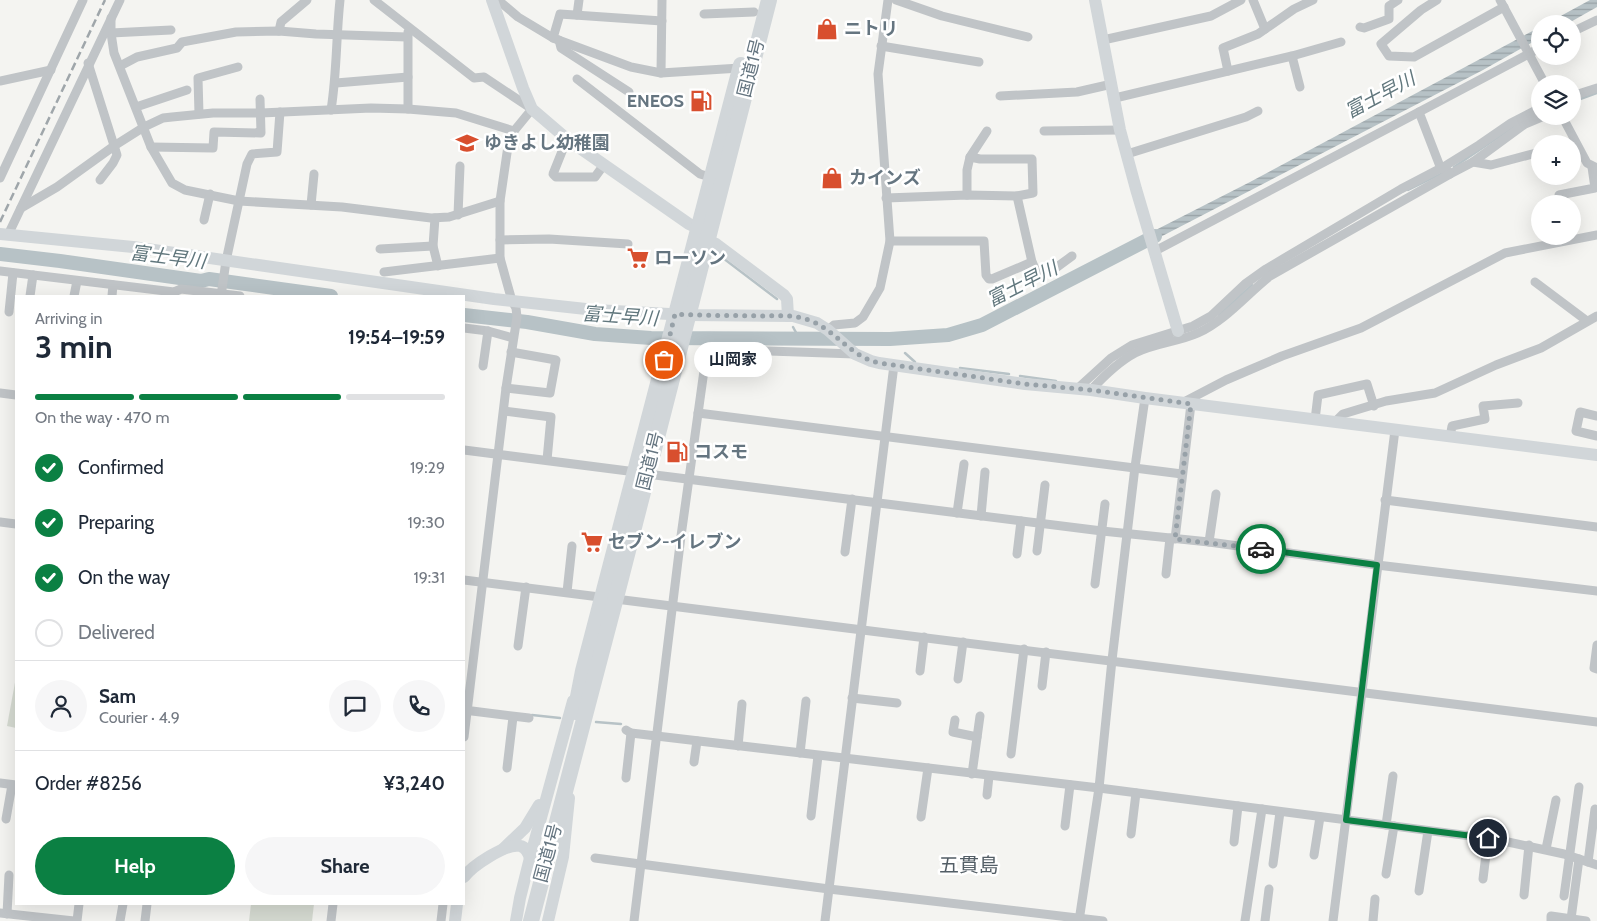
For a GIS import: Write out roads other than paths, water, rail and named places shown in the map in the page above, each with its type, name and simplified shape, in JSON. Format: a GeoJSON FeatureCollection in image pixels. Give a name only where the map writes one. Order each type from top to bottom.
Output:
{"type":"FeatureCollection","features":[{"type":"Feature","properties":{"kind":"highway","name":"国道1号"},"geometry":{"type":"LineString","coordinates":[[531,921],[573,757],[609,597],[680,321],[769,0]]}},
{"type":"Feature","properties":{"kind":"highway","name":"国道1号"},"geometry":{"type":"LineString","coordinates":[[703,234],[710,177],[756,6]]}},
{"type":"Feature","properties":{"kind":"highway","name":"国道1号"},"geometry":{"type":"LineString","coordinates":[[518,921],[574,715],[583,671],[609,597]]}},
{"type":"Feature","properties":{"kind":"street"},"geometry":{"type":"LineString","coordinates":[[0,178],[83,0]]}},
{"type":"Feature","properties":{"kind":"street"},"geometry":{"type":"LineString","coordinates":[[120,0],[21,208],[4,234],[133,247],[225,265],[400,286],[451,295]]}},
{"type":"Feature","properties":{"kind":"street"},"geometry":{"type":"LineString","coordinates":[[279,31],[281,22],[307,0]]}},
{"type":"Feature","properties":{"kind":"street"},"geometry":{"type":"LineString","coordinates":[[331,110],[336,83],[340,0]]}},
{"type":"Feature","properties":{"kind":"street"},"geometry":{"type":"LineString","coordinates":[[374,0],[409,32],[474,78],[484,76],[532,109],[567,140],[689,224],[784,295],[787,299],[788,316]]}},
{"type":"Feature","properties":{"kind":"street"},"geometry":{"type":"LineString","coordinates":[[492,0],[532,109]]}},
{"type":"Feature","properties":{"kind":"street"},"geometry":{"type":"LineString","coordinates":[[498,0],[518,17],[556,39],[631,67],[660,73],[740,68]]}},
{"type":"Feature","properties":{"kind":"street"},"geometry":{"type":"LineString","coordinates":[[577,15],[579,0]]}},
{"type":"Feature","properties":{"kind":"street"},"geometry":{"type":"LineString","coordinates":[[660,73],[662,0]]}},
{"type":"Feature","properties":{"kind":"street"},"geometry":{"type":"LineString","coordinates":[[827,328],[838,324],[855,323],[863,317],[880,288],[890,241],[878,74],[888,0]]}},
{"type":"Feature","properties":{"kind":"street"},"geometry":{"type":"LineString","coordinates":[[896,0],[942,16],[1028,37]]}},
{"type":"Feature","properties":{"kind":"street"},"geometry":{"type":"LineString","coordinates":[[1095,0],[1126,154],[1180,335]]}},
{"type":"Feature","properties":{"kind":"street"},"geometry":{"type":"LineString","coordinates":[[1103,40],[1211,16],[1241,0]]}},
{"type":"Feature","properties":{"kind":"street"},"geometry":{"type":"LineString","coordinates":[[1253,0],[1265,29]]}},
{"type":"Feature","properties":{"kind":"street"},"geometry":{"type":"LineString","coordinates":[[1228,71],[1223,48],[1258,34],[1294,9],[1314,0]]}},
{"type":"Feature","properties":{"kind":"street"},"geometry":{"type":"LineString","coordinates":[[1360,27],[1364,28],[1389,19],[1389,6],[1398,0]]}},
{"type":"Feature","properties":{"kind":"street"},"geometry":{"type":"LineString","coordinates":[[1437,0],[1415,15],[1381,44],[1389,56],[1414,57],[1502,4],[1540,75]]}},
{"type":"Feature","properties":{"kind":"street"},"geometry":{"type":"LineString","coordinates":[[704,14],[756,6]]}},
{"type":"Feature","properties":{"kind":"street"},"geometry":{"type":"LineString","coordinates":[[629,92],[561,48],[556,39],[560,14],[662,21]]}},
{"type":"Feature","properties":{"kind":"street"},"geometry":{"type":"LineString","coordinates":[[111,18],[114,53],[151,148],[172,184],[185,190],[239,201],[342,207],[435,218],[458,215],[500,201]]}},
{"type":"Feature","properties":{"kind":"street"},"geometry":{"type":"LineString","coordinates":[[1581,28],[1597,20]]}},
{"type":"Feature","properties":{"kind":"street"},"geometry":{"type":"LineString","coordinates":[[111,33],[171,30]]}},
{"type":"Feature","properties":{"kind":"street"},"geometry":{"type":"LineString","coordinates":[[120,66],[137,57],[177,48],[182,42],[236,32],[279,31],[337,34],[409,32]]}},
{"type":"Feature","properties":{"kind":"street"},"geometry":{"type":"LineString","coordinates":[[408,109],[409,32]]}},
{"type":"Feature","properties":{"kind":"street"},"geometry":{"type":"LineString","coordinates":[[1115,98],[1292,56],[1341,42]]}},
{"type":"Feature","properties":{"kind":"street"},"geometry":{"type":"LineString","coordinates":[[881,46],[979,62]]}},
{"type":"Feature","properties":{"kind":"street"},"geometry":{"type":"LineString","coordinates":[[1155,250],[1419,112],[1531,50]]}},
{"type":"Feature","properties":{"kind":"street"},"geometry":{"type":"LineString","coordinates":[[1292,56],[1300,87]]}},
{"type":"Feature","properties":{"kind":"street"},"geometry":{"type":"LineString","coordinates":[[88,64],[117,155],[100,180]]}},
{"type":"Feature","properties":{"kind":"street"},"geometry":{"type":"LineString","coordinates":[[200,114],[198,78],[238,67]]}},
{"type":"Feature","properties":{"kind":"street"},"geometry":{"type":"LineString","coordinates":[[0,81],[51,70]]}},
{"type":"Feature","properties":{"kind":"street"},"geometry":{"type":"LineString","coordinates":[[336,83],[408,77]]}},
{"type":"Feature","properties":{"kind":"street"},"geometry":{"type":"LineString","coordinates":[[577,79],[700,174],[710,177]]}},
{"type":"Feature","properties":{"kind":"street"},"geometry":{"type":"LineString","coordinates":[[1000,96],[1077,92],[1112,84]]}},
{"type":"Feature","properties":{"kind":"street"},"geometry":{"type":"LineString","coordinates":[[1581,93],[1597,88]]}},
{"type":"Feature","properties":{"kind":"street"},"geometry":{"type":"LineString","coordinates":[[136,107],[187,90]]}},
{"type":"Feature","properties":{"kind":"street"},"geometry":{"type":"LineString","coordinates":[[151,148],[213,148],[214,132],[261,133],[262,113],[260,99]]}},
{"type":"Feature","properties":{"kind":"street"},"geometry":{"type":"LineString","coordinates":[[21,208],[57,188],[114,146],[144,127],[163,118],[200,114],[371,108],[408,109],[456,113],[514,131]]}},
{"type":"Feature","properties":{"kind":"street"},"geometry":{"type":"LineString","coordinates":[[529,718],[465,711],[514,335],[514,306],[500,258],[500,201],[508,146],[514,131],[532,109]]}},
{"type":"Feature","properties":{"kind":"street"},"geometry":{"type":"LineString","coordinates":[[1126,154],[1246,117],[1258,110]]}},
{"type":"Feature","properties":{"kind":"street"},"geometry":{"type":"LineString","coordinates":[[0,271],[113,285],[144,292],[174,294],[182,289],[198,294],[221,294],[225,265],[247,164],[252,154],[277,152],[280,112]]}},
{"type":"Feature","properties":{"kind":"street"},"geometry":{"type":"LineString","coordinates":[[1419,112],[1445,170]]}},
{"type":"Feature","properties":{"kind":"street"},"geometry":{"type":"LineString","coordinates":[[1445,170],[1510,123],[1531,112]]}},
{"type":"Feature","properties":{"kind":"street"},"geometry":{"type":"LineString","coordinates":[[1091,390],[1118,364],[1136,353],[1180,335],[1211,316],[1245,284],[1266,269],[1401,189],[1445,170],[1473,162],[1531,121]]}},
{"type":"Feature","properties":{"kind":"street"},"geometry":{"type":"LineString","coordinates":[[1044,131],[1120,130]]}},
{"type":"Feature","properties":{"kind":"street"},"geometry":{"type":"LineString","coordinates":[[967,195],[967,170],[970,157],[987,131]]}},
{"type":"Feature","properties":{"kind":"street"},"geometry":{"type":"LineString","coordinates":[[567,140],[554,174],[556,177],[595,177],[603,166]]}},
{"type":"Feature","properties":{"kind":"street"},"geometry":{"type":"LineString","coordinates":[[1473,162],[1491,165],[1531,154]]}},
{"type":"Feature","properties":{"kind":"street"},"geometry":{"type":"LineString","coordinates":[[1559,195],[1595,188],[1595,167],[1587,163],[1581,154]]}},
{"type":"Feature","properties":{"kind":"street"},"geometry":{"type":"LineString","coordinates":[[886,198],[967,195],[1017,196],[1033,193],[1032,159],[980,159],[970,157]]}},
{"type":"Feature","properties":{"kind":"street"},"geometry":{"type":"LineString","coordinates":[[458,215],[460,166]]}},
{"type":"Feature","properties":{"kind":"street"},"geometry":{"type":"LineString","coordinates":[[311,205],[314,174]]}},
{"type":"Feature","properties":{"kind":"street"},"geometry":{"type":"LineString","coordinates":[[204,220],[210,194]]}},
{"type":"Feature","properties":{"kind":"street"},"geometry":{"type":"LineString","coordinates":[[1017,196],[1032,262],[1038,275],[1057,267],[1072,256]]}},
{"type":"Feature","properties":{"kind":"street"},"geometry":{"type":"LineString","coordinates":[[435,218],[433,246],[438,266]]}},
{"type":"Feature","properties":{"kind":"street"},"geometry":{"type":"LineString","coordinates":[[1186,403],[1226,380],[1282,356],[1362,328],[1505,253],[1597,235]]}},
{"type":"Feature","properties":{"kind":"street"},"geometry":{"type":"LineString","coordinates":[[500,240],[549,239],[628,244]]}},
{"type":"Feature","properties":{"kind":"street"},"geometry":{"type":"LineString","coordinates":[[890,241],[984,242],[986,275],[992,279],[1032,262]]}},
{"type":"Feature","properties":{"kind":"street"},"geometry":{"type":"LineString","coordinates":[[380,249],[433,246]]}},
{"type":"Feature","properties":{"kind":"street"},"geometry":{"type":"LineString","coordinates":[[384,272],[500,258]]}},
{"type":"Feature","properties":{"kind":"street"},"geometry":{"type":"LineString","coordinates":[[400,286],[401,270]]}},
{"type":"Feature","properties":{"kind":"street"},"geometry":{"type":"LineString","coordinates":[[8,312],[13,273]]}},
{"type":"Feature","properties":{"kind":"street"},"geometry":{"type":"LineString","coordinates":[[30,295],[33,275]]}},
{"type":"Feature","properties":{"kind":"street"},"geometry":{"type":"LineString","coordinates":[[74,295],[77,281]]}},
{"type":"Feature","properties":{"kind":"street"},"geometry":{"type":"LineString","coordinates":[[1535,282],[1587,321]]}},
{"type":"Feature","properties":{"kind":"street"},"geometry":{"type":"LineString","coordinates":[[112,295],[113,285]]}},
{"type":"Feature","properties":{"kind":"street"},"geometry":{"type":"LineString","coordinates":[[465,297],[514,306],[595,310],[680,321],[788,316],[806,319],[827,328],[852,351],[871,361],[894,365],[1025,384],[1091,390],[1597,455]]}},
{"type":"Feature","properties":{"kind":"street"},"geometry":{"type":"LineString","coordinates":[[1335,422],[1343,414],[1386,401],[1436,393],[1496,365],[1541,348],[1597,316]]}},
{"type":"Feature","properties":{"kind":"street"},"geometry":{"type":"LineString","coordinates":[[465,328],[514,335]]}},
{"type":"Feature","properties":{"kind":"street"},"geometry":{"type":"LineString","coordinates":[[483,366],[488,331]]}},
{"type":"Feature","properties":{"kind":"street"},"geometry":{"type":"LineString","coordinates":[[1077,389],[1111,358],[1132,345],[1180,335]]}},
{"type":"Feature","properties":{"kind":"street"},"geometry":{"type":"LineString","coordinates":[[634,921],[688,479],[707,349],[852,351]]}},
{"type":"Feature","properties":{"kind":"street"},"geometry":{"type":"LineString","coordinates":[[506,388],[550,393],[556,360],[511,352]]}},
{"type":"Feature","properties":{"kind":"street"},"geometry":{"type":"LineString","coordinates":[[825,921],[894,365]]}},
{"type":"Feature","properties":{"kind":"street"},"geometry":{"type":"LineString","coordinates":[[1315,420],[1318,395],[1353,386],[1367,384],[1374,406]]}},
{"type":"Feature","properties":{"kind":"street"},"geometry":{"type":"LineString","coordinates":[[0,393],[15,395]]}},
{"type":"Feature","properties":{"kind":"street"},"geometry":{"type":"LineString","coordinates":[[1080,920],[1099,788],[1112,660],[1145,398]]}},
{"type":"Feature","properties":{"kind":"street"},"geometry":{"type":"LineString","coordinates":[[1166,574],[1182,474],[1186,403]]}},
{"type":"Feature","properties":{"kind":"street"},"geometry":{"type":"LineString","coordinates":[[1450,437],[1452,426],[1484,419],[1483,406],[1518,403]]}},
{"type":"Feature","properties":{"kind":"street"},"geometry":{"type":"LineString","coordinates":[[504,411],[551,417],[547,460]]}},
{"type":"Feature","properties":{"kind":"street"},"geometry":{"type":"LineString","coordinates":[[1597,416],[1580,412],[1576,431],[1597,436]]}},
{"type":"Feature","properties":{"kind":"street"},"geometry":{"type":"LineString","coordinates":[[698,413],[1182,474]]}},
{"type":"Feature","properties":{"kind":"street"},"geometry":{"type":"LineString","coordinates":[[1333,921],[1395,430]]}},
{"type":"Feature","properties":{"kind":"street"},"geometry":{"type":"LineString","coordinates":[[465,450],[1021,521],[1209,542],[1377,565],[1597,591]]}},
{"type":"Feature","properties":{"kind":"street"},"geometry":{"type":"LineString","coordinates":[[957,512],[964,464]]}},
{"type":"Feature","properties":{"kind":"street"},"geometry":{"type":"LineString","coordinates":[[981,516],[985,472]]}},
{"type":"Feature","properties":{"kind":"street"},"geometry":{"type":"LineString","coordinates":[[1037,551],[1045,485]]}},
{"type":"Feature","properties":{"kind":"street"},"geometry":{"type":"LineString","coordinates":[[1209,542],[1216,494]]}},
{"type":"Feature","properties":{"kind":"street"},"geometry":{"type":"LineString","coordinates":[[845,552],[852,499]]}},
{"type":"Feature","properties":{"kind":"street"},"geometry":{"type":"LineString","coordinates":[[1385,500],[1597,526]]}},
{"type":"Feature","properties":{"kind":"street"},"geometry":{"type":"LineString","coordinates":[[1095,584],[1105,504]]}},
{"type":"Feature","properties":{"kind":"street"},"geometry":{"type":"LineString","coordinates":[[1017,554],[1021,521]]}},
{"type":"Feature","properties":{"kind":"street"},"geometry":{"type":"LineString","coordinates":[[0,522],[15,524]]}},
{"type":"Feature","properties":{"kind":"street"},"geometry":{"type":"LineString","coordinates":[[567,592],[572,546]]}},
{"type":"Feature","properties":{"kind":"street"},"geometry":{"type":"LineString","coordinates":[[465,580],[1597,722]]}},
{"type":"Feature","properties":{"kind":"street"},"geometry":{"type":"LineString","coordinates":[[518,646],[526,587]]}},
{"type":"Feature","properties":{"kind":"street"},"geometry":{"type":"LineString","coordinates":[[920,671],[924,637]]}},
{"type":"Feature","properties":{"kind":"street"},"geometry":{"type":"LineString","coordinates":[[958,680],[964,642]]}},
{"type":"Feature","properties":{"kind":"street"},"geometry":{"type":"LineString","coordinates":[[1597,645],[1594,668],[1597,669]]}},
{"type":"Feature","properties":{"kind":"street"},"geometry":{"type":"LineString","coordinates":[[1011,754],[1024,650]]}},
{"type":"Feature","properties":{"kind":"street"},"geometry":{"type":"LineString","coordinates":[[1042,686],[1046,652]]}},
{"type":"Feature","properties":{"kind":"street"},"geometry":{"type":"LineString","coordinates":[[518,921],[520,898],[530,858],[583,671]]}},
{"type":"Feature","properties":{"kind":"street"},"geometry":{"type":"LineString","coordinates":[[852,698],[897,703]]}},
{"type":"Feature","properties":{"kind":"street"},"geometry":{"type":"LineString","coordinates":[[800,753],[806,701]]}},
{"type":"Feature","properties":{"kind":"street"},"geometry":{"type":"LineString","coordinates":[[738,746],[742,704]]}},
{"type":"Feature","properties":{"kind":"street"},"geometry":{"type":"LineString","coordinates":[[972,774],[980,716]]}},
{"type":"Feature","properties":{"kind":"street"},"geometry":{"type":"LineString","coordinates":[[507,768],[513,717]]}},
{"type":"Feature","properties":{"kind":"street"},"geometry":{"type":"LineString","coordinates":[[955,720],[953,732],[977,737]]}},
{"type":"Feature","properties":{"kind":"street"},"geometry":{"type":"LineString","coordinates":[[626,778],[628,731],[818,756],[1099,788],[1488,838],[1529,845],[1588,862]]}},
{"type":"Feature","properties":{"kind":"street"},"geometry":{"type":"LineString","coordinates":[[694,762],[697,741]]}},
{"type":"Feature","properties":{"kind":"street"},"geometry":{"type":"LineString","coordinates":[[811,816],[818,756]]}},
{"type":"Feature","properties":{"kind":"street"},"geometry":{"type":"LineString","coordinates":[[548,921],[563,858],[573,757]]}},
{"type":"Feature","properties":{"kind":"street"},"geometry":{"type":"LineString","coordinates":[[465,876],[476,866],[503,849],[525,828],[536,812],[556,761]]}},
{"type":"Feature","properties":{"kind":"street"},"geometry":{"type":"LineString","coordinates":[[921,817],[928,768]]}},
{"type":"Feature","properties":{"kind":"street"},"geometry":{"type":"LineString","coordinates":[[987,795],[988,776]]}},
{"type":"Feature","properties":{"kind":"street"},"geometry":{"type":"LineString","coordinates":[[1386,874],[1393,776]]}},
{"type":"Feature","properties":{"kind":"street"},"geometry":{"type":"LineString","coordinates":[[0,783],[14,785],[6,819]]}},
{"type":"Feature","properties":{"kind":"street"},"geometry":{"type":"LineString","coordinates":[[1065,826],[1070,785]]}},
{"type":"Feature","properties":{"kind":"street"},"geometry":{"type":"LineString","coordinates":[[1564,896],[1578,787]]}},
{"type":"Feature","properties":{"kind":"street"},"geometry":{"type":"LineString","coordinates":[[1131,834],[1136,793]]}},
{"type":"Feature","properties":{"kind":"street"},"geometry":{"type":"LineString","coordinates":[[1546,850],[1556,800]]}},
{"type":"Feature","properties":{"kind":"street"},"geometry":{"type":"LineString","coordinates":[[1234,842],[1238,806]]}},
{"type":"Feature","properties":{"kind":"street"},"geometry":{"type":"LineString","coordinates":[[1569,919],[1588,862],[1595,809]]}},
{"type":"Feature","properties":{"kind":"street"},"geometry":{"type":"LineString","coordinates":[[1245,921],[1262,810]]}},
{"type":"Feature","properties":{"kind":"street"},"geometry":{"type":"LineString","coordinates":[[1272,864],[1280,812]]}},
{"type":"Feature","properties":{"kind":"street"},"geometry":{"type":"LineString","coordinates":[[1314,855],[1320,817]]}},
{"type":"Feature","properties":{"kind":"street"},"geometry":{"type":"LineString","coordinates":[[1419,891],[1428,830]]}},
{"type":"Feature","properties":{"kind":"street"},"geometry":{"type":"LineString","coordinates":[[1483,879],[1488,838]]}},
{"type":"Feature","properties":{"kind":"street"},"geometry":{"type":"LineString","coordinates":[[1524,895],[1529,845]]}},
{"type":"Feature","properties":{"kind":"street"},"geometry":{"type":"LineString","coordinates":[[503,849],[519,846],[526,850],[530,858]]}},
{"type":"Feature","properties":{"kind":"street"},"geometry":{"type":"LineString","coordinates":[[550,849],[556,848],[560,852],[561,868]]}},
{"type":"Feature","properties":{"kind":"street"},"geometry":{"type":"LineString","coordinates":[[594,858],[829,889],[1080,920],[1103,921]]}},
{"type":"Feature","properties":{"kind":"street"},"geometry":{"type":"LineString","coordinates":[[9,875],[3,913],[76,921],[79,905]]}},
{"type":"Feature","properties":{"kind":"street"},"geometry":{"type":"LineString","coordinates":[[1265,921],[1269,888]]}},
{"type":"Feature","properties":{"kind":"street"},"geometry":{"type":"LineString","coordinates":[[1373,921],[1375,899]]}},
{"type":"Feature","properties":{"kind":"street"},"geometry":{"type":"LineString","coordinates":[[120,921],[123,905]]}},
{"type":"Feature","properties":{"kind":"street"},"geometry":{"type":"LineString","coordinates":[[145,921],[147,905]]}},
{"type":"Feature","properties":{"kind":"street"},"geometry":{"type":"LineString","coordinates":[[331,921],[333,905]]}},
{"type":"Feature","properties":{"kind":"street"},"geometry":{"type":"LineString","coordinates":[[441,921],[443,905]]}},
{"type":"Feature","properties":{"kind":"street"},"geometry":{"type":"LineString","coordinates":[[454,921],[456,905]]}},
{"type":"Feature","properties":{"kind":"street"},"geometry":{"type":"LineString","coordinates":[[1551,921],[1551,916],[1584,921]]}},
{"type":"Feature","properties":{"kind":"waterway"},"geometry":{"type":"LineString","coordinates":[[1581,99],[1597,93]]}},
{"type":"Feature","properties":{"kind":"waterway"},"geometry":{"type":"LineString","coordinates":[[1454,167],[1515,126]]}},
{"type":"Feature","properties":{"kind":"waterway"},"geometry":{"type":"LineString","coordinates":[[1408,190],[1443,173]]}},
{"type":"Feature","properties":{"kind":"waterway","name":"富士早川"},"geometry":{"type":"LineString","coordinates":[[465,315],[527,322],[595,334],[651,338],[890,339],[948,335],[982,325],[1155,236]]}},
{"type":"Feature","properties":{"kind":"waterway","name":"富士早川"},"geometry":{"type":"LineString","coordinates":[[0,254],[201,281],[209,279],[324,295]]}},
{"type":"Feature","properties":{"kind":"waterway"},"geometry":{"type":"LineString","coordinates":[[719,255],[777,299]]}},
{"type":"Feature","properties":{"kind":"waterway"},"geometry":{"type":"LineString","coordinates":[[1219,315],[1252,285]]}},
{"type":"Feature","properties":{"kind":"waterway"},"geometry":{"type":"LineString","coordinates":[[793,327],[799,338]]}},
{"type":"Feature","properties":{"kind":"waterway"},"geometry":{"type":"LineString","coordinates":[[905,353],[915,362]]}},
{"type":"Feature","properties":{"kind":"waterway"},"geometry":{"type":"LineString","coordinates":[[960,368],[1009,374]]}},
{"type":"Feature","properties":{"kind":"waterway"},"geometry":{"type":"LineString","coordinates":[[1020,376],[1056,381]]}},
{"type":"Feature","properties":{"kind":"waterway"},"geometry":{"type":"LineString","coordinates":[[532,715],[560,718]]}},
{"type":"Feature","properties":{"kind":"waterway"},"geometry":{"type":"LineString","coordinates":[[596,722],[621,724]]}},
{"type":"Feature","properties":{"kind":"railway"},"geometry":{"type":"LineString","coordinates":[[0,222],[105,0]]}},
{"type":"Feature","properties":{"kind":"place","name":"ニトリ"},"geometry":{"type":"Point","coordinates":[827,29]}},
{"type":"Feature","properties":{"kind":"place","name":"ENEOS"},"geometry":{"type":"Point","coordinates":[701,101]}},
{"type":"Feature","properties":{"kind":"place","name":"ゆきよし幼稚園"},"geometry":{"type":"Point","coordinates":[467,143]}},
{"type":"Feature","properties":{"kind":"place","name":"カインズ"},"geometry":{"type":"Point","coordinates":[832,178]}},
{"type":"Feature","properties":{"kind":"place","name":"ローソン"},"geometry":{"type":"Point","coordinates":[638,258]}},
{"type":"Feature","properties":{"kind":"place","name":"山岡家"},"geometry":{"type":"Point","coordinates":[664,360]}},
{"type":"Feature","properties":{"kind":"place","name":"コスモ"},"geometry":{"type":"Point","coordinates":[677,452]}},
{"type":"Feature","properties":{"kind":"place","name":"セブン-イレブン"},"geometry":{"type":"Point","coordinates":[592,542]}},
{"type":"Feature","properties":{"kind":"district","name":"五貫島"},"geometry":{"type":"Point","coordinates":[969,865]}}]}
